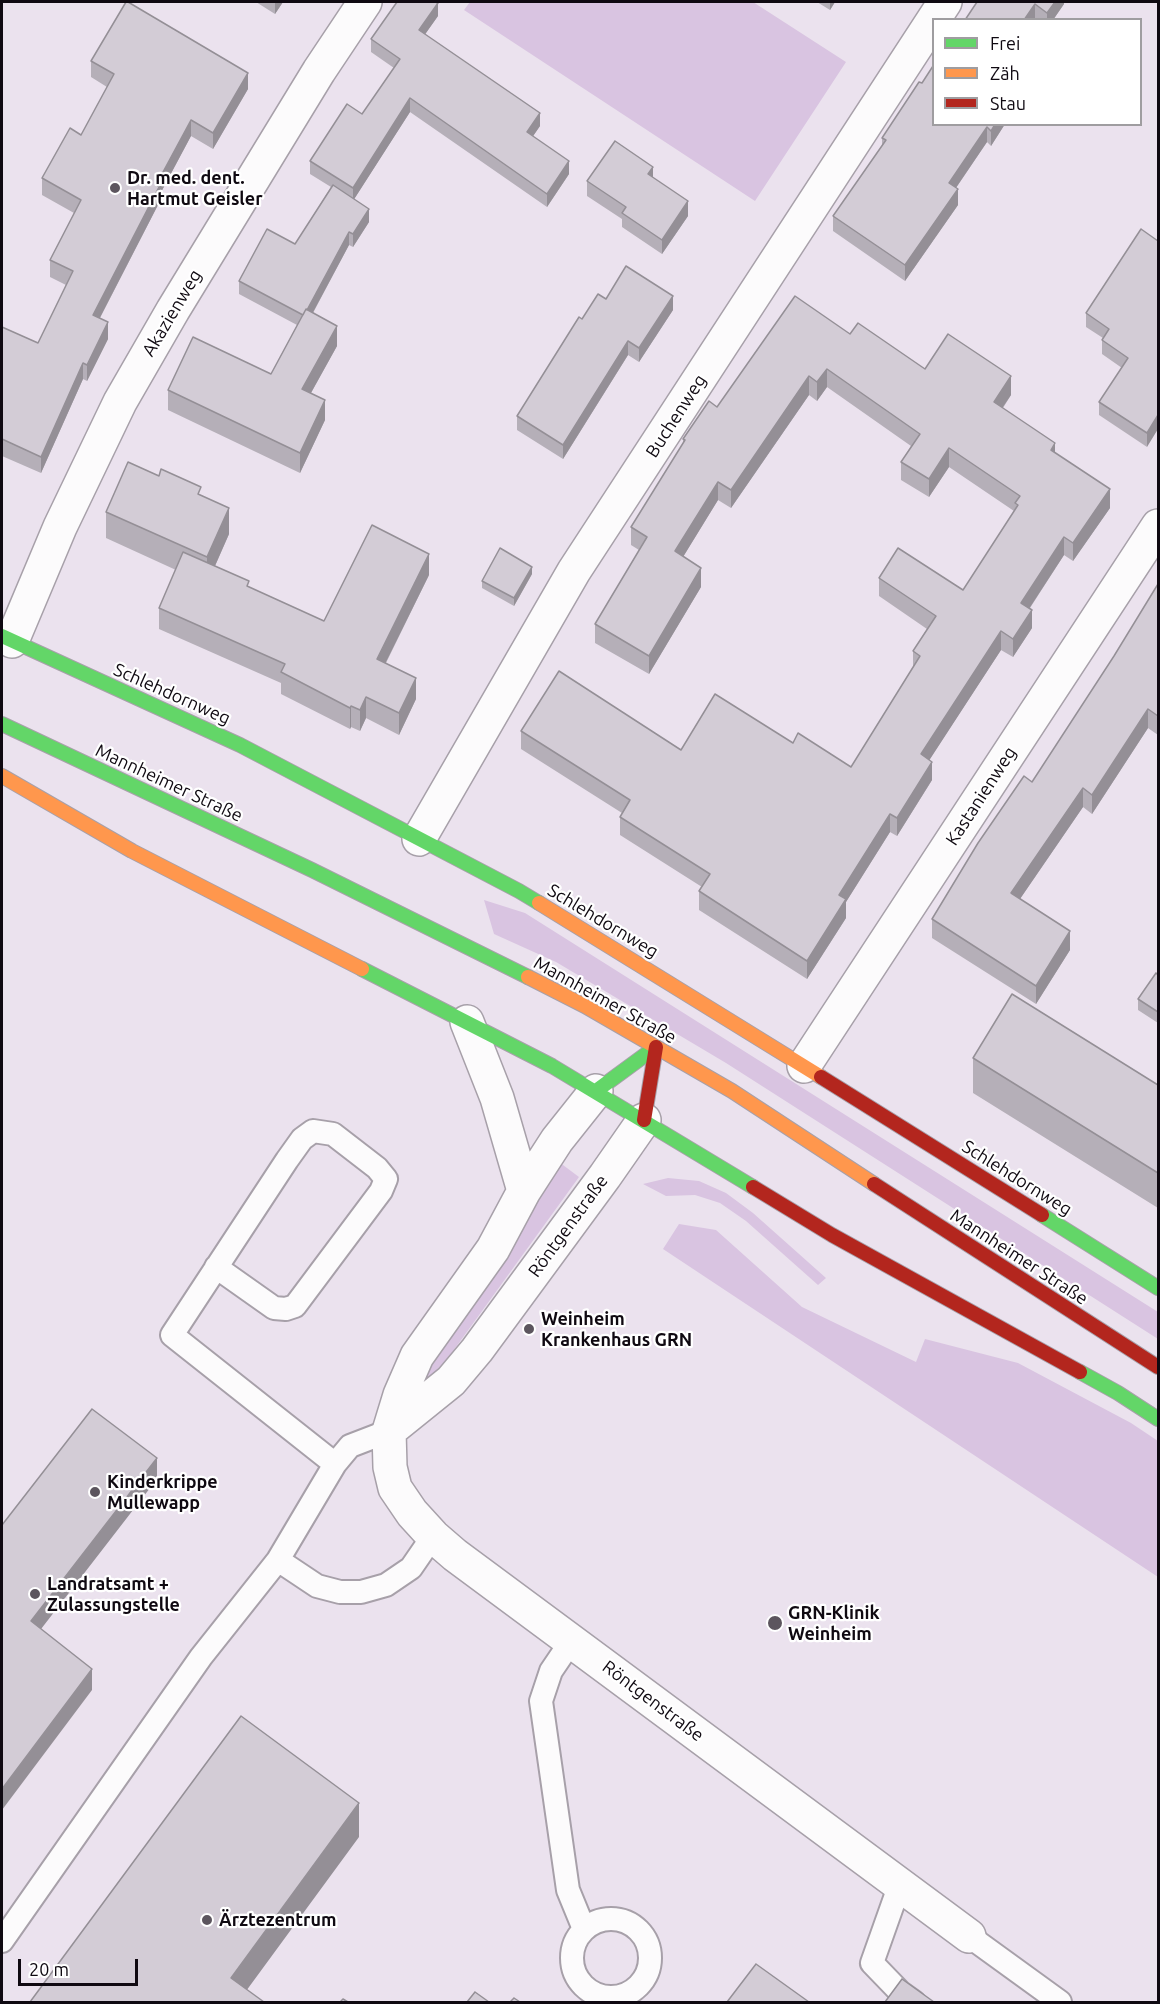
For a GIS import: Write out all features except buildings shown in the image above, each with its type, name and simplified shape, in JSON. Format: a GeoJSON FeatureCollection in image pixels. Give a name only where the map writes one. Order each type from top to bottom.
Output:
{"type":"FeatureCollection","features":[{"type":"Feature","properties":{"kind":"main road","name":"Schlehdornweg"},"geometry":{"type":"LineString","coordinates":[[7,639],[240,745],[519,891],[1158,1288]]}},
{"type":"Feature","properties":{"kind":"main road","name":"Mannheimer Straße"},"geometry":{"type":"LineString","coordinates":[[2,724],[322,875],[585,1006],[732,1091],[1158,1367]]}},
{"type":"Feature","properties":{"kind":"main road"},"geometry":{"type":"LineString","coordinates":[[2,776],[132,851],[467,1022],[596,1091],[832,1235],[1118,1393],[1158,1419]]}},
{"type":"Feature","properties":{"kind":"main road"},"geometry":{"type":"LineString","coordinates":[[596,1091],[656,1047]]}},
{"type":"Feature","properties":{"kind":"main road"},"geometry":{"type":"LineString","coordinates":[[644,1119],[656,1047]]}},
{"type":"Feature","properties":{"kind":"street","name":"Akazienweg"},"geometry":{"type":"LineString","coordinates":[[7,639],[120,402],[179,300],[319,71],[365,2]]}},
{"type":"Feature","properties":{"kind":"street","name":"Buchenweg"},"geometry":{"type":"LineString","coordinates":[[935,18],[945,2]]}},
{"type":"Feature","properties":{"kind":"street","name":"Buchenweg"},"geometry":{"type":"LineString","coordinates":[[419,839],[574,571],[932,22]]}},
{"type":"Feature","properties":{"kind":"street","name":"Kastanienweg"},"geometry":{"type":"LineString","coordinates":[[804,1066],[1158,526]]}},
{"type":"Feature","properties":{"kind":"street"},"geometry":{"type":"LineString","coordinates":[[467,1022],[497,1098],[524,1191]]}},
{"type":"Feature","properties":{"kind":"street","name":"Röntgenstraße"},"geometry":{"type":"LineString","coordinates":[[596,1091],[557,1140],[524,1191],[493,1249],[417,1356],[399,1395],[388,1431],[390,1467],[395,1488],[412,1513],[433,1536],[482,1575],[969,1935]]}},
{"type":"Feature","properties":{"kind":"street","name":"Röntgenstraße"},"geometry":{"type":"LineString","coordinates":[[388,1431],[451,1382],[471,1358],[605,1176],[644,1119]]}},
{"type":"Feature","properties":{"kind":"lane"},"geometry":{"type":"LineString","coordinates":[[216,1267],[274,1308],[286,1309],[295,1306],[381,1191],[386,1179],[377,1168],[333,1134],[313,1131],[302,1139],[286,1160],[171,1335],[334,1464]]}},
{"type":"Feature","properties":{"kind":"lane"},"geometry":{"type":"LineString","coordinates":[[2,1941],[201,1657],[278,1560],[334,1464],[350,1446],[388,1431]]}},
{"type":"Feature","properties":{"kind":"lane"},"geometry":{"type":"LineString","coordinates":[[278,1560],[317,1586],[340,1592],[361,1592],[386,1585],[411,1568],[433,1536]]}},
{"type":"Feature","properties":{"kind":"lane"},"geometry":{"type":"LineString","coordinates":[[572,1640],[551,1671],[541,1701],[568,1890],[585,1929]]}},
{"type":"Feature","properties":{"kind":"lane"},"geometry":{"type":"LineString","coordinates":[[900,1884],[872,1963],[900,1992],[915,2002]]}},
{"type":"Feature","properties":{"kind":"lane"},"geometry":{"type":"LineString","coordinates":[[969,1935],[1060,2002]]}},
{"type":"Feature","properties":{"kind":"shaded area"},"geometry":{"type":"Polygon","coordinates":[[[470,2],[753,2],[846,62],[755,201],[464,10],[470,2]]]}},
{"type":"Feature","properties":{"kind":"shaded area"},"geometry":{"type":"Polygon","coordinates":[[[484,900],[525,913],[1158,1312],[1158,1339],[726,1063],[556,962],[494,934],[484,900]]]}},
{"type":"Feature","properties":{"kind":"shaded area"},"geometry":{"type":"Polygon","coordinates":[[[559,1162],[579,1177],[427,1387],[416,1380],[511,1252],[559,1162]]]}},
{"type":"Feature","properties":{"kind":"shaded area"},"geometry":{"type":"Polygon","coordinates":[[[668,1178],[699,1181],[726,1193],[753,1213],[826,1278],[818,1285],[746,1221],[720,1203],[695,1195],[666,1196],[643,1184],[668,1178]]]}},
{"type":"Feature","properties":{"kind":"shaded area"},"geometry":{"type":"Polygon","coordinates":[[[679,1224],[716,1230],[802,1307],[916,1362],[925,1339],[1018,1363],[1131,1423],[1158,1441],[1158,1577],[663,1249],[679,1224]]]}},
{"type":"Feature","properties":{"kind":"traffic: fast"},"geometry":{"type":"LineString","coordinates":[[2,636],[240,745],[539,903]]}},
{"type":"Feature","properties":{"kind":"traffic: fast"},"geometry":{"type":"LineString","coordinates":[[2,724],[312,870],[528,977]]}},
{"type":"Feature","properties":{"kind":"traffic: fast"},"geometry":{"type":"LineString","coordinates":[[362,969],[552,1066],[753,1187]]}},
{"type":"Feature","properties":{"kind":"traffic: fast"},"geometry":{"type":"LineString","coordinates":[[596,1091],[656,1047]]}},
{"type":"Feature","properties":{"kind":"traffic: fast"},"geometry":{"type":"LineString","coordinates":[[1042,1215],[1158,1288]]}},
{"type":"Feature","properties":{"kind":"traffic: fast"},"geometry":{"type":"LineString","coordinates":[[1080,1372],[1158,1419]]}},
{"type":"Feature","properties":{"kind":"traffic: slow"},"geometry":{"type":"LineString","coordinates":[[2,776],[132,851],[362,969]]}},
{"type":"Feature","properties":{"kind":"traffic: slow"},"geometry":{"type":"LineString","coordinates":[[539,903],[821,1077]]}},
{"type":"Feature","properties":{"kind":"traffic: slow"},"geometry":{"type":"LineString","coordinates":[[528,977],[585,1006],[732,1091],[874,1184]]}},
{"type":"Feature","properties":{"kind":"traffic: jam"},"geometry":{"type":"LineString","coordinates":[[644,1120],[656,1047]]}},
{"type":"Feature","properties":{"kind":"traffic: jam"},"geometry":{"type":"LineString","coordinates":[[821,1077],[1042,1215]]}},
{"type":"Feature","properties":{"kind":"traffic: jam"},"geometry":{"type":"LineString","coordinates":[[874,1184],[1158,1367]]}},
{"type":"Feature","properties":{"kind":"traffic: jam"},"geometry":{"type":"LineString","coordinates":[[753,1187],[832,1235],[1080,1372]]}},
{"type":"Feature","properties":{"kind":"place","name":"Dr. med. dent. Hartmut Geisler"},"geometry":{"type":"Point","coordinates":[115,188]}},
{"type":"Feature","properties":{"kind":"place","name":"Weinheim Krankenhaus GRN"},"geometry":{"type":"Point","coordinates":[529,1329]}},
{"type":"Feature","properties":{"kind":"place","name":"Kinderkrippe Mullewapp"},"geometry":{"type":"Point","coordinates":[95,1492]}},
{"type":"Feature","properties":{"kind":"place","name":"Landratsamt + Zulassungstelle"},"geometry":{"type":"Point","coordinates":[35,1594]}},
{"type":"Feature","properties":{"kind":"place","name":"GRN-Klinik Weinheim"},"geometry":{"type":"Point","coordinates":[775,1623]}},
{"type":"Feature","properties":{"kind":"place","name":"Ärztezentrum"},"geometry":{"type":"Point","coordinates":[207,1920]}}]}
